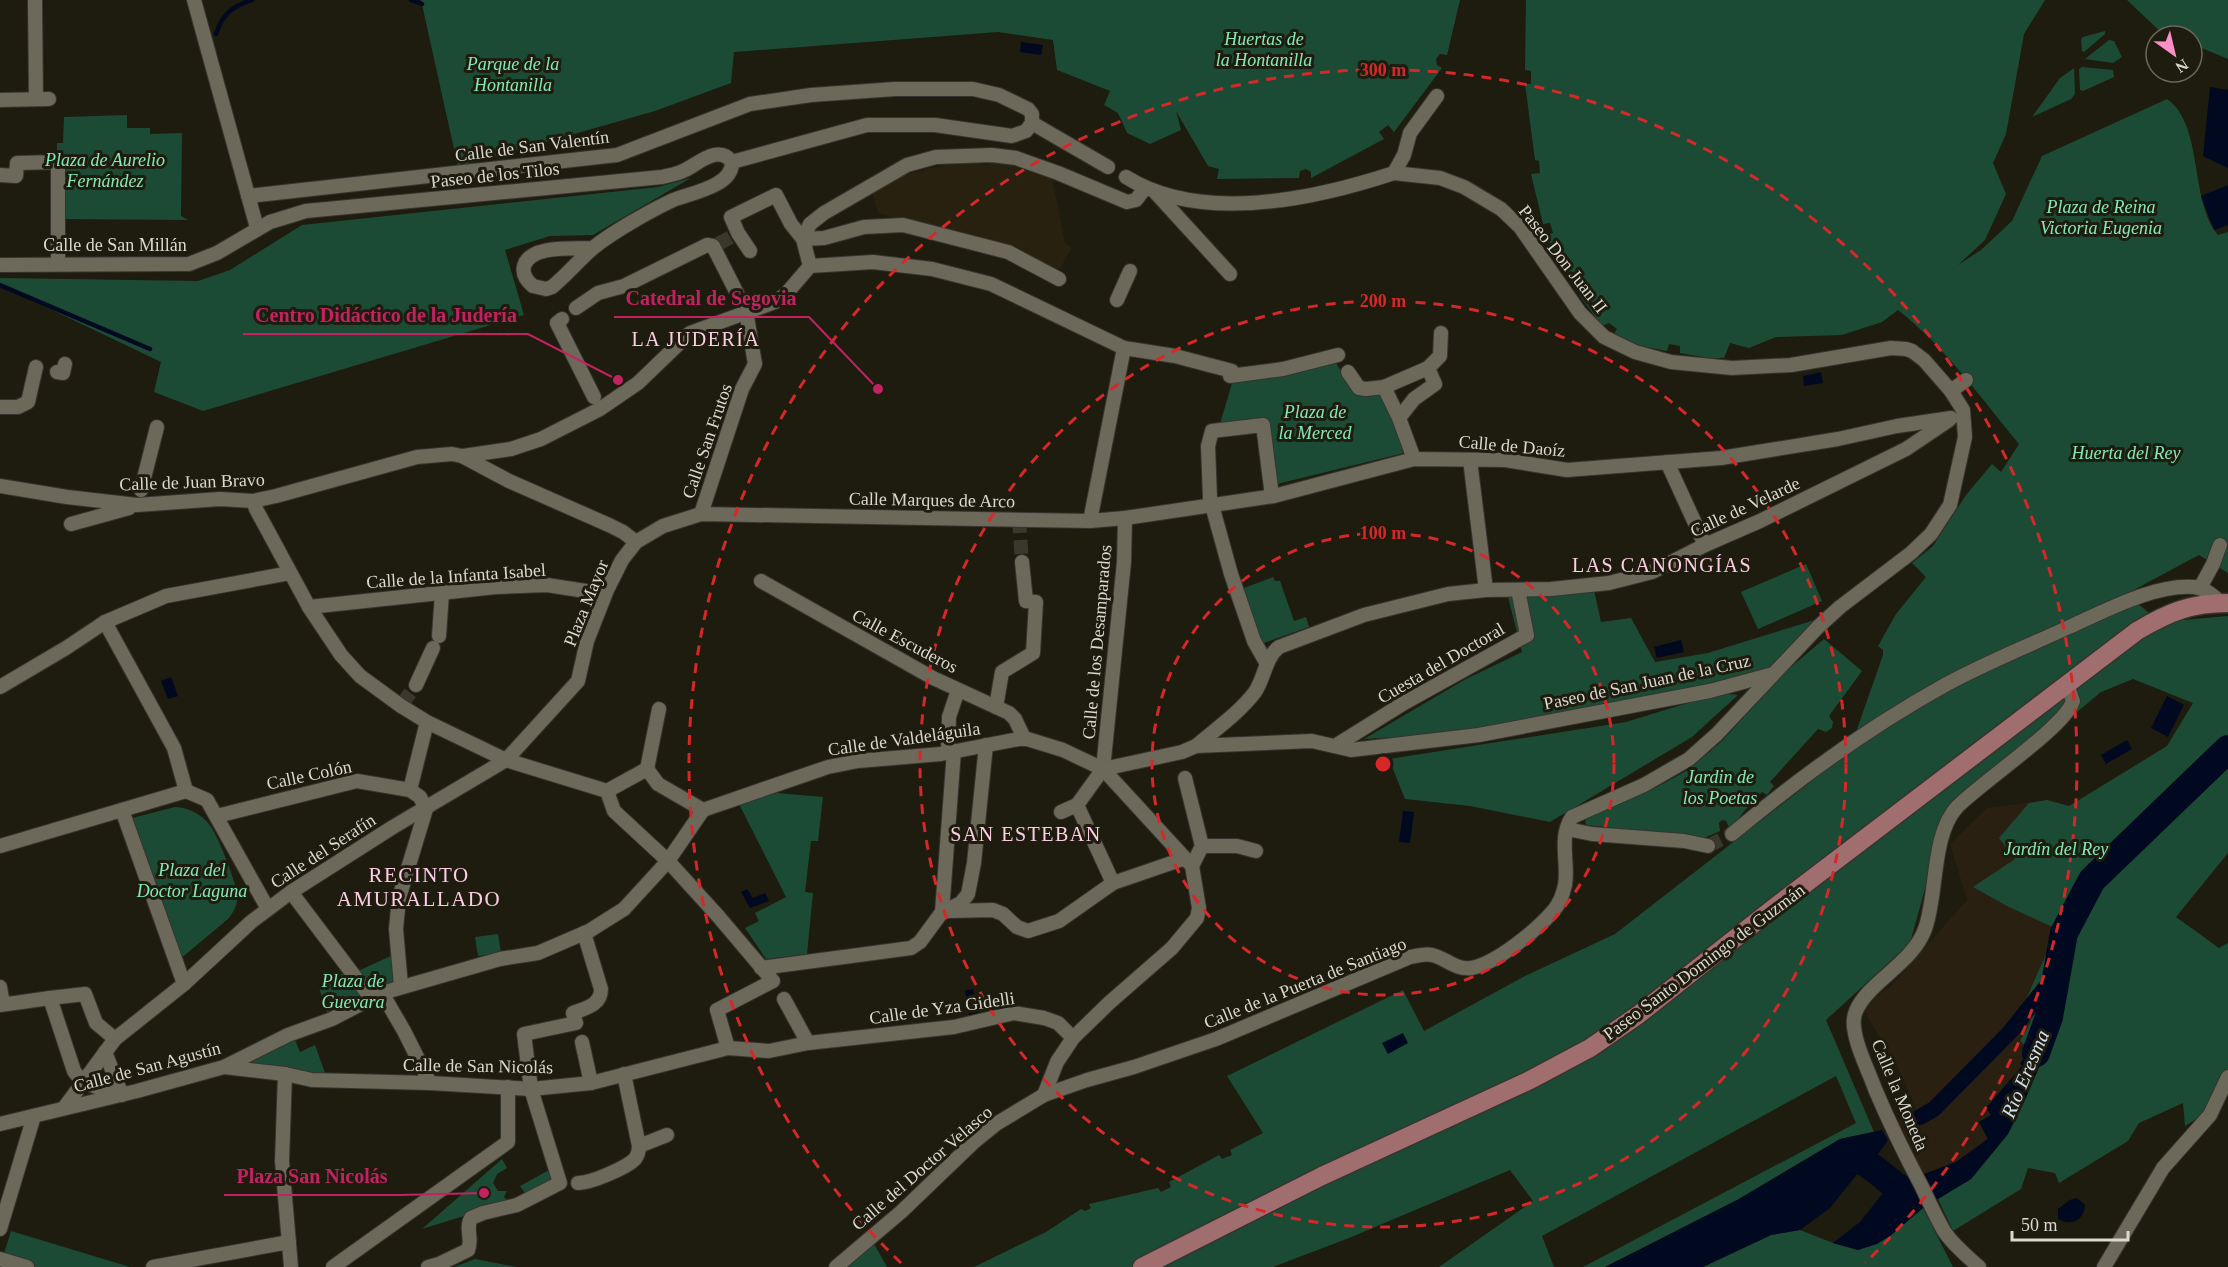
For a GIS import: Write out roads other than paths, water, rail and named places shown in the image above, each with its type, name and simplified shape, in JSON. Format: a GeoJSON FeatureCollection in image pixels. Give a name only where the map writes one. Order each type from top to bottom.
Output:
{"type":"FeatureCollection","features":[{"type":"Feature","properties":{"kind":"main road","name":"Paseo Santo Domingo de Guzmán"},"geometry":{"type":"LineString","coordinates":[[1142,1267],[1322,1176],[1530,1080],[1590,1048],[1646,1008],[2067,684],[2157,619],[2192,605],[2225,603]]}},
{"type":"Feature","properties":{"kind":"street"},"geometry":{"type":"LineString","coordinates":[[0,100],[42,99],[35,0]]}},
{"type":"Feature","properties":{"kind":"street"},"geometry":{"type":"LineString","coordinates":[[194,0],[257,228]]}},
{"type":"Feature","properties":{"kind":"street","name":"Calle de San Valentín"},"geometry":{"type":"LineString","coordinates":[[248,196],[617,156],[750,104],[811,95],[896,89],[973,89],[999,95],[1023,106],[1032,114],[1032,123],[1108,167]]}},
{"type":"Feature","properties":{"kind":"street"},"geometry":{"type":"LineString","coordinates":[[803,239],[810,224],[824,213],[908,165],[936,157],[992,155],[1016,158],[1127,202],[1136,200],[1151,191],[1219,204],[1246,203],[1348,188],[1394,173],[1404,155],[1410,133],[1437,96]]}},
{"type":"Feature","properties":{"kind":"street"},"geometry":{"type":"LineString","coordinates":[[593,248],[537,251],[527,258],[525,276],[533,286],[546,289],[552,287],[593,248],[668,202],[722,181],[730,172],[732,162],[867,125],[935,125],[1012,136],[1026,131],[1032,123]]}},
{"type":"Feature","properties":{"kind":"street","name":"Paseo de los Tilos"},"geometry":{"type":"LineString","coordinates":[[257,228],[281,217],[306,212],[662,177],[686,170],[711,155],[722,154],[732,162]]}},
{"type":"Feature","properties":{"kind":"street"},"geometry":{"type":"LineString","coordinates":[[0,175],[16,176],[17,163],[58,162],[58,263]]}},
{"type":"Feature","properties":{"kind":"street","name":"Paseo Don Juan II"},"geometry":{"type":"LineString","coordinates":[[1394,173],[1440,178],[1464,187],[1501,209],[1520,227],[1580,313],[1604,337],[1635,352],[1671,362],[1731,368],[1791,365],[1898,348],[1919,355],[1951,391],[1957,414]]}},
{"type":"Feature","properties":{"kind":"street"},"geometry":{"type":"LineString","coordinates":[[1126,177],[1151,191],[1230,274]]}},
{"type":"Feature","properties":{"kind":"street"},"geometry":{"type":"LineString","coordinates":[[750,251],[734,235],[731,217],[776,195],[791,224],[803,239],[810,266],[873,262],[932,269],[991,284],[1102,333],[1124,348],[1176,356],[1231,373],[1283,369],[1338,355]]}},
{"type":"Feature","properties":{"kind":"street"},"geometry":{"type":"LineString","coordinates":[[803,239],[824,238],[864,227],[912,226],[1008,252],[1059,279]]}},
{"type":"Feature","properties":{"kind":"street","name":"Calle de San Millán"},"geometry":{"type":"LineString","coordinates":[[0,265],[196,262],[218,253],[257,228]]}},
{"type":"Feature","properties":{"kind":"street","name":"Calle San Frutos"},"geometry":{"type":"LineString","coordinates":[[576,308],[598,293],[624,286],[707,245],[715,245],[746,311],[755,364],[742,389],[701,514]]}},
{"type":"Feature","properties":{"kind":"street","name":"Calle de Juan Bravo"},"geometry":{"type":"LineString","coordinates":[[0,486],[68,498],[253,501],[417,457],[441,454],[462,456],[511,449],[541,439],[597,402],[638,383],[690,333],[781,298],[810,266]]}},
{"type":"Feature","properties":{"kind":"street"},"geometry":{"type":"LineString","coordinates":[[1117,300],[1130,272]]}},
{"type":"Feature","properties":{"kind":"street"},"geometry":{"type":"LineString","coordinates":[[560,321],[597,402]]}},
{"type":"Feature","properties":{"kind":"street"},"geometry":{"type":"LineString","coordinates":[[1348,372],[1359,388],[1384,387],[1428,368],[1440,356],[1441,333]]}},
{"type":"Feature","properties":{"kind":"street"},"geometry":{"type":"LineString","coordinates":[[1090,521],[1124,348]]}},
{"type":"Feature","properties":{"kind":"street"},"geometry":{"type":"LineString","coordinates":[[0,407],[18,406],[28,402],[36,367]]}},
{"type":"Feature","properties":{"kind":"street"},"geometry":{"type":"LineString","coordinates":[[1399,418],[1414,399],[1435,384],[1428,368]]}},
{"type":"Feature","properties":{"kind":"street"},"geometry":{"type":"LineString","coordinates":[[1951,391],[1966,380]]}},
{"type":"Feature","properties":{"kind":"street"},"geometry":{"type":"LineString","coordinates":[[1384,387],[1399,418],[1414,459]]}},
{"type":"Feature","properties":{"kind":"street"},"geometry":{"type":"LineString","coordinates":[[1775,673],[1840,607],[1920,546],[1942,519],[1950,504],[1963,451],[1965,424],[1957,414]]}},
{"type":"Feature","properties":{"kind":"street","name":"Calle de Daoíz"},"geometry":{"type":"LineString","coordinates":[[1090,521],[1272,496],[1414,459],[1505,460],[1567,470],[1667,462],[1744,454],[1838,439],[1957,414]]}},
{"type":"Feature","properties":{"kind":"street","name":"Calle de Velarde"},"geometry":{"type":"LineString","coordinates":[[1267,664],[1271,655],[1279,647],[1364,615],[1448,594],[1609,583],[1652,572],[1906,449],[1957,414]]}},
{"type":"Feature","properties":{"kind":"street"},"geometry":{"type":"LineString","coordinates":[[1196,746],[1247,701],[1262,680],[1267,664],[1257,648],[1246,619],[1212,506],[1209,493],[1208,446],[1212,431],[1263,425],[1272,496]]}},
{"type":"Feature","properties":{"kind":"street"},"geometry":{"type":"LineString","coordinates":[[71,524],[139,499],[156,428]]}},
{"type":"Feature","properties":{"kind":"street"},"geometry":{"type":"LineString","coordinates":[[462,456],[509,481],[609,525],[636,542]]}},
{"type":"Feature","properties":{"kind":"street"},"geometry":{"type":"LineString","coordinates":[[1470,460],[1486,590]]}},
{"type":"Feature","properties":{"kind":"street"},"geometry":{"type":"LineString","coordinates":[[1667,462],[1705,545]]}},
{"type":"Feature","properties":{"kind":"street"},"geometry":{"type":"LineString","coordinates":[[253,501],[309,607],[341,655],[360,675],[402,705],[427,722],[506,760],[613,787],[647,769]]}},
{"type":"Feature","properties":{"kind":"street","name":"Plaza Mayor"},"geometry":{"type":"LineString","coordinates":[[578,681],[587,641],[605,594],[622,560],[636,542],[663,526],[701,514],[773,516]]}},
{"type":"Feature","properties":{"kind":"street","name":"Calle Marques de Arco"},"geometry":{"type":"LineString","coordinates":[[773,516],[1090,521]]}},
{"type":"Feature","properties":{"kind":"street","name":"Calle de los Desamparados"},"geometry":{"type":"LineString","coordinates":[[1103,770],[1124,562],[1125,518]]}},
{"type":"Feature","properties":{"kind":"street"},"geometry":{"type":"LineString","coordinates":[[2200,588],[2220,545]]}},
{"type":"Feature","properties":{"kind":"street"},"geometry":{"type":"LineString","coordinates":[[996,707],[1002,672],[1034,653],[1036,602],[1026,601],[1022,562]]}},
{"type":"Feature","properties":{"kind":"street"},"geometry":{"type":"LineString","coordinates":[[0,687],[105,622],[166,596],[290,573]]}},
{"type":"Feature","properties":{"kind":"street","name":"Calle Escuderos"},"geometry":{"type":"LineString","coordinates":[[761,581],[874,646],[1012,715],[1024,738]]}},
{"type":"Feature","properties":{"kind":"street","name":"Calle de la Infanta Isabel"},"geometry":{"type":"LineString","coordinates":[[309,607],[496,587],[547,585],[605,594]]}},
{"type":"Feature","properties":{"kind":"street"},"geometry":{"type":"LineString","coordinates":[[1732,834],[1842,749],[1881,722],[1947,684],[2096,615],[2162,590],[2200,588],[2225,603]]}},
{"type":"Feature","properties":{"kind":"street","name":"Cuesta del Doctoral"},"geometry":{"type":"LineString","coordinates":[[1335,746],[1404,703],[1527,635],[1518,590]]}},
{"type":"Feature","properties":{"kind":"street"},"geometry":{"type":"LineString","coordinates":[[416,685],[436,642],[442,593]]}},
{"type":"Feature","properties":{"kind":"street"},"geometry":{"type":"LineString","coordinates":[[105,622],[174,748],[186,791]]}},
{"type":"Feature","properties":{"kind":"street","name":"Paseo de San Juan de la Cruz"},"geometry":{"type":"LineString","coordinates":[[1103,770],[1182,752],[1196,746],[1312,741],[1351,750],[1479,735],[1710,691],[1775,673]]}},
{"type":"Feature","properties":{"kind":"street","name":"Paseo de San Juan de la Cruz"},"geometry":{"type":"LineString","coordinates":[[1567,829],[1572,817],[1644,785],[1689,759],[1717,734],[1775,673]]}},
{"type":"Feature","properties":{"kind":"street","name":"Calle del Serafín"},"geometry":{"type":"LineString","coordinates":[[268,909],[398,825],[506,760],[578,681]]}},
{"type":"Feature","properties":{"kind":"street","name":"Calle la Moneda"},"geometry":{"type":"LineString","coordinates":[[1979,1267],[1948,1237],[1891,1126],[1858,1046],[1853,1020],[1868,994],[1906,958],[1923,934],[1928,920],[1943,834],[1951,814],[1970,795],[2054,726],[2067,712],[2073,701],[2067,684]]}},
{"type":"Feature","properties":{"kind":"street"},"geometry":{"type":"LineString","coordinates":[[942,912],[951,752],[949,717],[958,690]]}},
{"type":"Feature","properties":{"kind":"street"},"geometry":{"type":"LineString","coordinates":[[377,995],[401,986],[500,959],[538,953],[584,933],[624,909],[668,861],[703,810],[658,784],[647,769],[660,709]]}},
{"type":"Feature","properties":{"kind":"street"},"geometry":{"type":"LineString","coordinates":[[401,986],[396,929],[399,898],[426,809],[420,797],[410,790],[427,722]]}},
{"type":"Feature","properties":{"kind":"street"},"geometry":{"type":"LineString","coordinates":[[1024,738],[1063,750],[1103,770],[1187,862],[1198,891],[1199,908],[1197,918],[1172,948],[1073,1038],[1057,1062],[1044,1095]]}},
{"type":"Feature","properties":{"kind":"street","name":"Calle de Valdeláguila"},"geometry":{"type":"LineString","coordinates":[[703,810],[828,767],[858,761],[951,752],[1024,738]]}},
{"type":"Feature","properties":{"kind":"street"},"geometry":{"type":"LineString","coordinates":[[760,968],[911,948],[924,937],[942,912],[961,903],[969,891],[986,745]]}},
{"type":"Feature","properties":{"kind":"street"},"geometry":{"type":"LineString","coordinates":[[1061,812],[1077,805],[1103,770]]}},
{"type":"Feature","properties":{"kind":"street"},"geometry":{"type":"LineString","coordinates":[[1185,778],[1202,846]]}},
{"type":"Feature","properties":{"kind":"street","name":"Calle Colón"},"geometry":{"type":"LineString","coordinates":[[217,816],[357,781],[410,790]]}},
{"type":"Feature","properties":{"kind":"street"},"geometry":{"type":"LineString","coordinates":[[613,787],[614,811],[668,861],[773,981],[717,1010],[728,1048]]}},
{"type":"Feature","properties":{"kind":"street"},"geometry":{"type":"LineString","coordinates":[[0,846],[186,791],[207,800],[268,909],[184,984],[115,1039],[64,1108]]}},
{"type":"Feature","properties":{"kind":"street"},"geometry":{"type":"LineString","coordinates":[[1077,805],[1113,883]]}},
{"type":"Feature","properties":{"kind":"street"},"geometry":{"type":"LineString","coordinates":[[122,810],[184,984]]}},
{"type":"Feature","properties":{"kind":"street"},"geometry":{"type":"LineString","coordinates":[[1567,829],[1592,834],[1684,841],[1708,846]]}},
{"type":"Feature","properties":{"kind":"street","name":"Calle de la Puerta de Santiago"},"geometry":{"type":"LineString","coordinates":[[1044,1095],[1216,1039],[1410,957],[1434,955],[1463,968],[1471,968],[1487,962],[1514,947],[1554,910],[1562,897],[1566,882],[1564,842],[1567,829]]}},
{"type":"Feature","properties":{"kind":"street"},"geometry":{"type":"LineString","coordinates":[[942,912],[993,910],[1003,914],[1017,927],[1028,931],[1059,921],[1113,883],[1187,862],[1202,846],[1237,846],[1257,851]]}},
{"type":"Feature","properties":{"kind":"street"},"geometry":{"type":"LineString","coordinates":[[291,892],[353,972],[377,995],[404,1031],[430,1083]]}},
{"type":"Feature","properties":{"kind":"street"},"geometry":{"type":"LineString","coordinates":[[428,1267],[468,1250],[470,1240],[468,1224],[471,1218],[483,1212],[516,1205],[562,1183],[531,1089],[524,1034],[576,1023],[573,1013],[595,1004],[601,992],[584,933]]}},
{"type":"Feature","properties":{"kind":"street"},"geometry":{"type":"LineString","coordinates":[[0,987],[1,1005],[85,994],[96,1023],[115,1039]]}},
{"type":"Feature","properties":{"kind":"street","name":"Calle de San Agustín"},"geometry":{"type":"LineString","coordinates":[[0,1124],[224,1068],[288,1035],[332,1019],[377,995]]}},
{"type":"Feature","properties":{"kind":"street"},"geometry":{"type":"LineString","coordinates":[[50,998],[74,1071],[83,1083],[122,1095]]}},
{"type":"Feature","properties":{"kind":"street"},"geometry":{"type":"LineString","coordinates":[[784,999],[808,1043]]}},
{"type":"Feature","properties":{"kind":"street","name":"Calle de Yza Gidelli"},"geometry":{"type":"LineString","coordinates":[[728,1048],[760,1051],[808,1043],[954,1027],[1014,1013],[1058,1023],[1073,1038]]}},
{"type":"Feature","properties":{"kind":"street"},"geometry":{"type":"LineString","coordinates":[[582,1042],[591,1083]]}},
{"type":"Feature","properties":{"kind":"street","name":"Calle de San Nicolás"},"geometry":{"type":"LineString","coordinates":[[224,1068],[285,1074],[312,1080],[430,1083],[531,1089],[591,1083],[728,1048]]}},
{"type":"Feature","properties":{"kind":"street"},"geometry":{"type":"LineString","coordinates":[[105,1052],[122,1095]]}},
{"type":"Feature","properties":{"kind":"street"},"geometry":{"type":"LineString","coordinates":[[285,1074],[282,1161],[291,1267]]}},
{"type":"Feature","properties":{"kind":"street"},"geometry":{"type":"LineString","coordinates":[[578,1183],[601,1177],[632,1161],[639,1153],[624,1074]]}},
{"type":"Feature","properties":{"kind":"street"},"geometry":{"type":"LineString","coordinates":[[2104,1267],[2163,1168],[2210,1115],[2228,1077]]}},
{"type":"Feature","properties":{"kind":"street"},"geometry":{"type":"LineString","coordinates":[[333,1267],[508,1142],[507,1087]]}},
{"type":"Feature","properties":{"kind":"street","name":"Calle del Doctor Velasco"},"geometry":{"type":"LineString","coordinates":[[836,1267],[902,1212],[982,1136],[1002,1120],[1044,1095]]}},
{"type":"Feature","properties":{"kind":"street"},"geometry":{"type":"LineString","coordinates":[[0,1230],[34,1116]]}},
{"type":"Feature","properties":{"kind":"street"},"geometry":{"type":"LineString","coordinates":[[639,1146],[667,1135]]}},
{"type":"Feature","properties":{"kind":"street"},"geometry":{"type":"LineString","coordinates":[[153,1267],[289,1242]]}},
{"type":"Feature","properties":{"kind":"street"},"geometry":{"type":"LineString","coordinates":[[0,1259],[27,1267]]}},
{"type":"Feature","properties":{"kind":"water"},"geometry":{"type":"Polygon","coordinates":[[[1021,42],[1043,45],[1041,55],[1020,52],[1021,42]]]}},
{"type":"Feature","properties":{"kind":"water"},"geometry":{"type":"Polygon","coordinates":[[[2210,87],[2228,90],[2228,168],[2203,156],[2210,87]]]}},
{"type":"Feature","properties":{"kind":"water"},"geometry":{"type":"Polygon","coordinates":[[[2228,185],[2228,225],[2214,230],[2201,196],[2228,185]]]}},
{"type":"Feature","properties":{"kind":"water"},"geometry":{"type":"Polygon","coordinates":[[[1821,372],[1823,383],[1804,386],[1803,376],[1821,372]]]}},
{"type":"Feature","properties":{"kind":"water"},"geometry":{"type":"Polygon","coordinates":[[[1681,640],[1684,652],[1657,658],[1654,647],[1681,640]]]}},
{"type":"Feature","properties":{"kind":"water"},"geometry":{"type":"Polygon","coordinates":[[[171,677],[178,696],[168,699],[161,681],[171,677]]]}},
{"type":"Feature","properties":{"kind":"water"},"geometry":{"type":"Polygon","coordinates":[[[2167,696],[2184,705],[2168,737],[2151,728],[2167,696]]]}},
{"type":"Feature","properties":{"kind":"water"},"geometry":{"type":"Polygon","coordinates":[[[2127,740],[2132,749],[2106,764],[2101,755],[2127,740]]]}},
{"type":"Feature","properties":{"kind":"water"},"geometry":{"type":"Polygon","coordinates":[[[1403,811],[1414,812],[1410,843],[1399,842],[1403,811]]]}},
{"type":"Feature","properties":{"kind":"water"},"geometry":{"type":"Polygon","coordinates":[[[747,889],[753,898],[765,893],[769,901],[750,908],[741,892],[747,889]]]}},
{"type":"Feature","properties":{"kind":"water"},"geometry":{"type":"Polygon","coordinates":[[[973,989],[978,1013],[969,1015],[965,990],[973,989]]]}},
{"type":"Feature","properties":{"kind":"water"},"geometry":{"type":"Polygon","coordinates":[[[2049,1017],[2040,1065],[2025,1100],[2008,1134],[1971,1179],[1923,1208],[1877,1244],[1858,1250],[1833,1243],[1860,1222],[1897,1175],[1908,1180],[1956,1162],[1988,1139],[1979,1122],[1991,1115],[1986,1108],[2022,1066],[2020,1063],[2031,1051],[2049,1017]]]}},
{"type":"Feature","properties":{"kind":"water"},"geometry":{"type":"Polygon","coordinates":[[[1403,1033],[1408,1043],[1388,1054],[1382,1043],[1403,1033]]]}},
{"type":"Feature","properties":{"kind":"water"},"geometry":{"type":"Polygon","coordinates":[[[1882,1130],[1888,1140],[1866,1171],[1862,1168],[1830,1208],[1800,1230],[1771,1235],[1703,1267],[1605,1267],[1739,1199],[1840,1139],[1882,1130]]]}},
{"type":"Feature","properties":{"kind":"water"},"geometry":{"type":"Polygon","coordinates":[[[2077,1198],[2085,1205],[2082,1215],[2072,1222],[2058,1219],[2058,1209],[2077,1198]]]}},
{"type":"Feature","properties":{"kind":"waterway"},"geometry":{"type":"LineString","coordinates":[[216,34],[221,22],[229,12],[252,0]]}},
{"type":"Feature","properties":{"kind":"waterway"},"geometry":{"type":"LineString","coordinates":[[411,0],[422,4]]}},
{"type":"Feature","properties":{"kind":"waterway"},"geometry":{"type":"LineString","coordinates":[[0,285],[150,349]]}},
{"type":"Feature","properties":{"kind":"waterway","name":"Río Eresma"},"geometry":{"type":"LineString","coordinates":[[2036,1053],[2049,1017],[2064,933],[2092,880],[2228,749]]}},
{"type":"Feature","properties":{"kind":"waterway"},"geometry":{"type":"LineString","coordinates":[[1920,1117],[1934,1109],[2010,1032],[2057,973]]}},
{"type":"Feature","properties":{"kind":"waterway","name":"Río Eresma"},"geometry":{"type":"LineString","coordinates":[[1835,1164],[1848,1159],[1859,1160],[1870,1165],[1901,1189],[1913,1193],[1926,1191]]}},
{"type":"Feature","properties":{"kind":"tunnel"},"geometry":{"type":"LineString","coordinates":[[718,244],[731,237]]}},
{"type":"Feature","properties":{"kind":"tunnel"},"geometry":{"type":"LineString","coordinates":[[1019,519],[1022,562]]}},
{"type":"Feature","properties":{"kind":"tunnel"},"geometry":{"type":"LineString","coordinates":[[402,704],[416,685]]}},
{"type":"Feature","properties":{"kind":"tunnel"},"geometry":{"type":"LineString","coordinates":[[1708,846],[1732,834]]}},
{"type":"Feature","properties":{"kind":"place","name":"Centro Didáctico de la Judería"},"geometry":{"type":"Point","coordinates":[618,380]}},
{"type":"Feature","properties":{"kind":"place","name":"Catedral de Segovia"},"geometry":{"type":"Point","coordinates":[878,389]}},
{"type":"Feature","properties":{"kind":"place","name":"Plaza San Nicolás"},"geometry":{"type":"Point","coordinates":[484,1193]}},
{"type":"Feature","properties":{"kind":"district","name":"LA JUDERÍA"},"geometry":{"type":"Point","coordinates":[696,339]}},
{"type":"Feature","properties":{"kind":"district","name":"LAS CANONGÍAS"},"geometry":{"type":"Point","coordinates":[1662,565]}},
{"type":"Feature","properties":{"kind":"district","name":"SAN ESTEBAN"},"geometry":{"type":"Point","coordinates":[1026,834]}},
{"type":"Feature","properties":{"kind":"district","name":"RECINTO AMURALLADO"},"geometry":{"type":"Point","coordinates":[419,887]}},
{"type":"Feature","properties":{"kind":"park label","name":"Huertas de la Hontanilla"},"geometry":{"type":"Point","coordinates":[1264,49]}},
{"type":"Feature","properties":{"kind":"park label","name":"Parque de la Hontanilla"},"geometry":{"type":"Point","coordinates":[513,74]}},
{"type":"Feature","properties":{"kind":"park label","name":"Plaza de Aurelio Fernández"},"geometry":{"type":"Point","coordinates":[105,170]}},
{"type":"Feature","properties":{"kind":"park label","name":"Plaza de Reina Victoria Eugenia"},"geometry":{"type":"Point","coordinates":[2101,217]}},
{"type":"Feature","properties":{"kind":"park label","name":"Plaza de la Merced"},"geometry":{"type":"Point","coordinates":[1315,422]}},
{"type":"Feature","properties":{"kind":"park label","name":"Huerta del Rey"},"geometry":{"type":"Point","coordinates":[2126,453]}},
{"type":"Feature","properties":{"kind":"park label","name":"Jardin de los Poetas"},"geometry":{"type":"Point","coordinates":[1720,787]}},
{"type":"Feature","properties":{"kind":"park label","name":"Jardín del Rey"},"geometry":{"type":"Point","coordinates":[2056,849]}},
{"type":"Feature","properties":{"kind":"park label","name":"Plaza del Doctor Laguna"},"geometry":{"type":"Point","coordinates":[192,880]}},
{"type":"Feature","properties":{"kind":"park label","name":"Plaza de Guevara"},"geometry":{"type":"Point","coordinates":[353,991]}}]}
